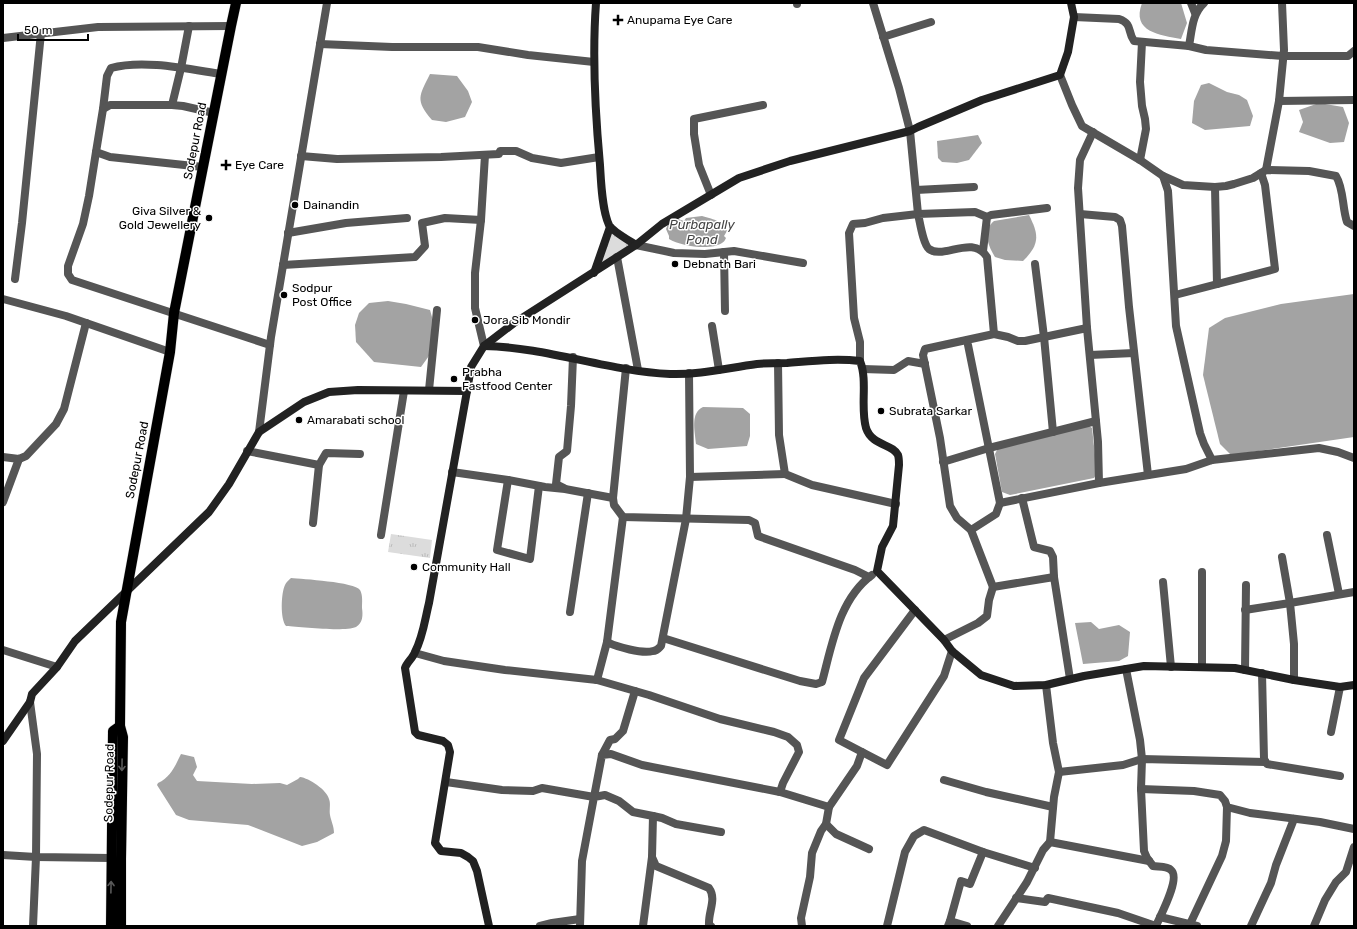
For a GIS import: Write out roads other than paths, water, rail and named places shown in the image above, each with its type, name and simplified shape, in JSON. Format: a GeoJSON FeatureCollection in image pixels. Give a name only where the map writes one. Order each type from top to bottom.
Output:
{"type":"FeatureCollection","features":[{"type":"Feature","properties":{"kind":"main road","name":"Sodepur Road"},"geometry":{"type":"LineString","coordinates":[[121,926],[123,736],[120,726],[121,622],[170,352],[174,313],[236,3]]}},
{"type":"Feature","properties":{"kind":"main road"},"geometry":{"type":"LineString","coordinates":[[111,926],[113,731],[120,726]]}},
{"type":"Feature","properties":{"kind":"street"},"geometry":{"type":"LineString","coordinates":[[259,432],[270,345],[326,3]]}},
{"type":"Feature","properties":{"kind":"street"},"geometry":{"type":"LineString","coordinates":[[596,3],[594,38],[596,114],[599,157],[606,215],[610,227],[636,245],[674,253],[705,254],[734,251],[803,263]]}},
{"type":"Feature","properties":{"kind":"street"},"geometry":{"type":"LineString","coordinates":[[873,3],[899,88],[910,131],[918,214],[926,245],[930,250],[936,251],[974,247],[980,248],[983,251],[986,257],[994,334]]}},
{"type":"Feature","properties":{"kind":"street"},"geometry":{"type":"LineString","coordinates":[[1070,3],[1074,17],[1068,52],[1060,75],[1082,126],[1140,160],[1163,176],[1183,184],[1215,187],[1234,184],[1253,178],[1263,171],[1309,171],[1336,176],[1339,181],[1343,210],[1347,222],[1354,226]]}},
{"type":"Feature","properties":{"kind":"street"},"geometry":{"type":"LineString","coordinates":[[1191,3],[1195,13]]}},
{"type":"Feature","properties":{"kind":"street"},"geometry":{"type":"LineString","coordinates":[[1189,46],[1195,13],[1204,3]]}},
{"type":"Feature","properties":{"kind":"street"},"geometry":{"type":"LineString","coordinates":[[1175,295],[1275,269],[1263,171],[1279,101],[1284,56],[1282,3]]}},
{"type":"Feature","properties":{"kind":"street"},"geometry":{"type":"LineString","coordinates":[[1074,17],[1119,19],[1125,21],[1128,25],[1131,38],[1134,41],[1189,46],[1206,50],[1284,56],[1348,56],[1354,51]]}},
{"type":"Feature","properties":{"kind":"street"},"geometry":{"type":"LineString","coordinates":[[883,37],[931,22]]}},
{"type":"Feature","properties":{"kind":"street"},"geometry":{"type":"LineString","coordinates":[[172,105],[189,26]]}},
{"type":"Feature","properties":{"kind":"street"},"geometry":{"type":"LineString","coordinates":[[3,38],[98,27],[231,26]]}},
{"type":"Feature","properties":{"kind":"street"},"geometry":{"type":"LineString","coordinates":[[15,279],[41,33]]}},
{"type":"Feature","properties":{"kind":"street"},"geometry":{"type":"LineString","coordinates":[[1140,160],[1146,129],[1140,82],[1142,42]]}},
{"type":"Feature","properties":{"kind":"street"},"geometry":{"type":"LineString","coordinates":[[320,44],[392,47],[478,47],[528,55],[594,62]]}},
{"type":"Feature","properties":{"kind":"street"},"geometry":{"type":"LineString","coordinates":[[221,74],[146,65],[120,65],[111,68],[107,76],[89,196],[83,224],[68,266],[68,274],[72,280],[270,345]]}},
{"type":"Feature","properties":{"kind":"street"},"geometry":{"type":"LineString","coordinates":[[489,926],[477,871],[473,861],[461,853],[441,851],[435,843],[450,752],[448,746],[443,741],[418,735],[414,728],[405,668],[406,664],[415,653],[422,635],[471,367],[484,346],[514,323],[636,245],[662,224],[739,178],[790,161],[910,131],[918,126],[982,100],[1060,75]]}},
{"type":"Feature","properties":{"kind":"street"},"geometry":{"type":"LineString","coordinates":[[1279,101],[1354,100]]}},
{"type":"Feature","properties":{"kind":"street"},"geometry":{"type":"LineString","coordinates":[[103,109],[110,105],[172,105],[214,113]]}},
{"type":"Feature","properties":{"kind":"street"},"geometry":{"type":"LineString","coordinates":[[711,195],[699,165],[694,134],[694,119],[763,105]]}},
{"type":"Feature","properties":{"kind":"street"},"geometry":{"type":"LineString","coordinates":[[1093,132],[1080,160],[1078,188],[1087,328],[1098,442],[1099,482]]}},
{"type":"Feature","properties":{"kind":"street"},"geometry":{"type":"LineString","coordinates":[[301,156],[337,159],[441,157],[499,154],[500,151],[516,151],[532,158],[561,163],[599,157]]}},
{"type":"Feature","properties":{"kind":"street"},"geometry":{"type":"LineString","coordinates":[[96,152],[110,157],[203,167]]}},
{"type":"Feature","properties":{"kind":"street"},"geometry":{"type":"LineString","coordinates":[[484,346],[475,308],[475,274],[481,220],[485,155]]}},
{"type":"Feature","properties":{"kind":"street"},"geometry":{"type":"LineString","coordinates":[[1163,176],[1168,191],[1176,326],[1200,433],[1212,460]]}},
{"type":"Feature","properties":{"kind":"street"},"geometry":{"type":"LineString","coordinates":[[916,190],[974,187]]}},
{"type":"Feature","properties":{"kind":"street"},"geometry":{"type":"LineString","coordinates":[[1215,187],[1217,284]]}},
{"type":"Feature","properties":{"kind":"street"},"geometry":{"type":"LineString","coordinates":[[663,638],[800,681],[816,684],[822,682],[838,623],[848,602],[869,577],[877,571],[882,547],[893,526],[899,464],[898,456],[892,449],[877,442],[866,430],[863,410],[860,342],[854,318],[849,233],[853,224],[865,223],[883,218],[918,214],[975,212],[986,217],[991,215],[1047,208]]}},
{"type":"Feature","properties":{"kind":"street"},"geometry":{"type":"LineString","coordinates":[[1080,214],[1115,217],[1120,220],[1122,226],[1134,353],[1148,475]]}},
{"type":"Feature","properties":{"kind":"street"},"geometry":{"type":"LineString","coordinates":[[983,251],[986,217]]}},
{"type":"Feature","properties":{"kind":"street"},"geometry":{"type":"LineString","coordinates":[[288,233],[346,223],[407,218]]}},
{"type":"Feature","properties":{"kind":"street"},"geometry":{"type":"LineString","coordinates":[[283,265],[415,257],[425,246],[422,222],[445,218],[481,220]]}},
{"type":"Feature","properties":{"kind":"street"},"geometry":{"type":"LineString","coordinates":[[594,273],[610,227]]}},
{"type":"Feature","properties":{"kind":"street"},"geometry":{"type":"LineString","coordinates":[[724,252],[725,312]]}},
{"type":"Feature","properties":{"kind":"street"},"geometry":{"type":"LineString","coordinates":[[617,257],[638,370]]}},
{"type":"Feature","properties":{"kind":"street"},"geometry":{"type":"LineString","coordinates":[[1035,264],[1053,432]]}},
{"type":"Feature","properties":{"kind":"street"},"geometry":{"type":"LineString","coordinates":[[3,300],[66,316],[170,352]]}},
{"type":"Feature","properties":{"kind":"street"},"geometry":{"type":"LineString","coordinates":[[429,390],[437,310]]}},
{"type":"Feature","properties":{"kind":"street"},"geometry":{"type":"LineString","coordinates":[[3,457],[19,459],[26,456],[56,424],[64,409],[86,324]]}},
{"type":"Feature","properties":{"kind":"street"},"geometry":{"type":"LineString","coordinates":[[712,326],[719,370]]}},
{"type":"Feature","properties":{"kind":"street"},"geometry":{"type":"LineString","coordinates":[[944,640],[978,623],[987,616],[988,600],[993,587],[971,530],[957,518],[950,506],[923,355],[925,349],[994,334],[1018,341],[1025,341],[1087,328]]}},
{"type":"Feature","properties":{"kind":"street"},"geometry":{"type":"LineString","coordinates":[[966,340],[1000,503],[996,514],[971,530]]}},
{"type":"Feature","properties":{"kind":"street"},"geometry":{"type":"LineString","coordinates":[[484,346],[503,346],[572,357],[626,368],[669,374],[699,373],[758,364],[828,360],[847,360],[861,365],[894,370],[908,361],[925,364]]}},
{"type":"Feature","properties":{"kind":"street"},"geometry":{"type":"LineString","coordinates":[[1090,355],[1134,353]]}},
{"type":"Feature","properties":{"kind":"street"},"geometry":{"type":"LineString","coordinates":[[565,489],[556,484],[559,457],[567,452],[571,406],[572,357]]}},
{"type":"Feature","properties":{"kind":"street"},"geometry":{"type":"LineString","coordinates":[[778,363],[779,435],[785,474]]}},
{"type":"Feature","properties":{"kind":"street"},"geometry":{"type":"LineString","coordinates":[[597,680],[607,642],[623,517],[614,505],[613,498],[626,368]]}},
{"type":"Feature","properties":{"kind":"street"},"geometry":{"type":"LineString","coordinates":[[607,642],[613,646],[643,652],[653,652],[661,646],[686,519],[690,477],[689,373]]}},
{"type":"Feature","properties":{"kind":"street"},"geometry":{"type":"LineString","coordinates":[[3,741],[30,702],[32,694],[57,667],[76,641],[190,528],[209,512],[229,484],[259,432],[304,402],[329,392],[358,390],[467,391]]}},
{"type":"Feature","properties":{"kind":"street"},"geometry":{"type":"LineString","coordinates":[[381,534],[404,391]]}},
{"type":"Feature","properties":{"kind":"street"},"geometry":{"type":"LineString","coordinates":[[943,462],[989,448],[1096,421]]}},
{"type":"Feature","properties":{"kind":"street"},"geometry":{"type":"LineString","coordinates":[[1000,503],[1099,482],[1186,469],[1212,460],[1319,448],[1338,452],[1354,458]]}},
{"type":"Feature","properties":{"kind":"street"},"geometry":{"type":"LineString","coordinates":[[247,451],[319,465]]}},
{"type":"Feature","properties":{"kind":"street"},"geometry":{"type":"LineString","coordinates":[[313,523],[319,465],[326,453],[360,454]]}},
{"type":"Feature","properties":{"kind":"street"},"geometry":{"type":"LineString","coordinates":[[3,502],[19,459]]}},
{"type":"Feature","properties":{"kind":"street"},"geometry":{"type":"LineString","coordinates":[[452,472],[565,489],[613,498]]}},
{"type":"Feature","properties":{"kind":"street"},"geometry":{"type":"LineString","coordinates":[[690,477],[785,474],[812,485],[896,504]]}},
{"type":"Feature","properties":{"kind":"street"},"geometry":{"type":"LineString","coordinates":[[508,480],[497,550],[530,559],[539,486]]}},
{"type":"Feature","properties":{"kind":"street"},"geometry":{"type":"LineString","coordinates":[[570,612],[588,493]]}},
{"type":"Feature","properties":{"kind":"street"},"geometry":{"type":"LineString","coordinates":[[1022,498],[1034,547],[1050,551],[1053,557],[1054,577],[1070,679]]}},
{"type":"Feature","properties":{"kind":"street"},"geometry":{"type":"LineString","coordinates":[[623,517],[749,520],[755,523],[758,536],[854,570],[869,577]]}},
{"type":"Feature","properties":{"kind":"street"},"geometry":{"type":"LineString","coordinates":[[1327,535],[1339,594]]}},
{"type":"Feature","properties":{"kind":"street"},"geometry":{"type":"LineString","coordinates":[[1282,558],[1290,603],[1294,644],[1294,680]]}},
{"type":"Feature","properties":{"kind":"street"},"geometry":{"type":"LineString","coordinates":[[877,571],[944,640],[952,651],[981,675],[1014,686],[1046,685],[1070,679],[1144,666],[1235,668],[1294,680],[1340,687],[1354,685]]}},
{"type":"Feature","properties":{"kind":"street"},"geometry":{"type":"LineString","coordinates":[[1202,572],[1202,667]]}},
{"type":"Feature","properties":{"kind":"street"},"geometry":{"type":"LineString","coordinates":[[993,587],[1054,577]]}},
{"type":"Feature","properties":{"kind":"street"},"geometry":{"type":"LineString","coordinates":[[1163,582],[1171,667]]}},
{"type":"Feature","properties":{"kind":"street"},"geometry":{"type":"LineString","coordinates":[[1245,670],[1246,584]]}},
{"type":"Feature","properties":{"kind":"street"},"geometry":{"type":"LineString","coordinates":[[1246,610],[1354,592]]}},
{"type":"Feature","properties":{"kind":"street"},"geometry":{"type":"LineString","coordinates":[[914,610],[864,678],[839,740],[887,765],[944,676],[952,651]]}},
{"type":"Feature","properties":{"kind":"street"},"geometry":{"type":"LineString","coordinates":[[3,651],[57,667]]}},
{"type":"Feature","properties":{"kind":"street"},"geometry":{"type":"LineString","coordinates":[[415,653],[444,661],[505,670],[597,680],[650,695],[720,719],[774,732],[788,737],[797,745],[799,752],[780,792]]}},
{"type":"Feature","properties":{"kind":"street"},"geometry":{"type":"LineString","coordinates":[[1016,898],[1045,902],[1048,898],[1118,913],[1156,926],[1170,895],[1174,875],[1170,868],[1153,866],[1144,851],[1141,789],[1142,759],[1140,740],[1126,669]]}},
{"type":"Feature","properties":{"kind":"street"},"geometry":{"type":"LineString","coordinates":[[1262,673],[1265,762]]}},
{"type":"Feature","properties":{"kind":"street"},"geometry":{"type":"LineString","coordinates":[[998,926],[1035,868],[1043,850],[1050,842],[1054,797],[1059,772],[1053,742],[1046,685]]}},
{"type":"Feature","properties":{"kind":"street"},"geometry":{"type":"LineString","coordinates":[[1331,732],[1340,687]]}},
{"type":"Feature","properties":{"kind":"street"},"geometry":{"type":"LineString","coordinates":[[540,926],[552,923],[580,922],[582,861],[602,755],[610,740],[615,739],[622,731],[635,691]]}},
{"type":"Feature","properties":{"kind":"street"},"geometry":{"type":"LineString","coordinates":[[30,702],[37,754],[36,857],[33,926]]}},
{"type":"Feature","properties":{"kind":"street"},"geometry":{"type":"LineString","coordinates":[[802,926],[801,918],[810,877],[812,853],[821,831],[826,824],[830,808],[857,766],[862,752]]}},
{"type":"Feature","properties":{"kind":"street"},"geometry":{"type":"LineString","coordinates":[[602,755],[611,754],[642,765],[780,792],[830,808]]}},
{"type":"Feature","properties":{"kind":"street"},"geometry":{"type":"LineString","coordinates":[[1059,772],[1124,765],[1142,759],[1265,762],[1282,767],[1340,776]]}},
{"type":"Feature","properties":{"kind":"street"},"geometry":{"type":"LineString","coordinates":[[944,780],[986,792],[1053,807]]}},
{"type":"Feature","properties":{"kind":"street"},"geometry":{"type":"LineString","coordinates":[[446,782],[502,790],[533,791],[542,788],[594,797],[605,795],[619,801],[633,812],[662,818],[676,824],[721,832]]}},
{"type":"Feature","properties":{"kind":"street"},"geometry":{"type":"LineString","coordinates":[[1141,789],[1194,791],[1220,795],[1225,801],[1227,807],[1226,841],[1222,856],[1193,925],[1160,917]]}},
{"type":"Feature","properties":{"kind":"street"},"geometry":{"type":"LineString","coordinates":[[1227,807],[1250,813],[1320,822],[1354,829]]}},
{"type":"Feature","properties":{"kind":"street"},"geometry":{"type":"LineString","coordinates":[[643,926],[652,857],[653,816]]}},
{"type":"Feature","properties":{"kind":"street"},"geometry":{"type":"LineString","coordinates":[[1251,926],[1271,883],[1276,865],[1294,819]]}},
{"type":"Feature","properties":{"kind":"street"},"geometry":{"type":"LineString","coordinates":[[826,824],[836,834],[869,849]]}},
{"type":"Feature","properties":{"kind":"street"},"geometry":{"type":"LineString","coordinates":[[887,926],[905,852],[914,836],[924,830],[983,852],[1035,868]]}},
{"type":"Feature","properties":{"kind":"street"},"geometry":{"type":"LineString","coordinates":[[1050,842],[1149,861]]}},
{"type":"Feature","properties":{"kind":"street"},"geometry":{"type":"LineString","coordinates":[[1314,926],[1325,900],[1336,882],[1346,872],[1354,847]]}},
{"type":"Feature","properties":{"kind":"street"},"geometry":{"type":"LineString","coordinates":[[967,926],[949,923],[961,881],[970,884],[983,852]]}},
{"type":"Feature","properties":{"kind":"street"},"geometry":{"type":"LineString","coordinates":[[3,855],[112,858]]}},
{"type":"Feature","properties":{"kind":"street"},"geometry":{"type":"LineString","coordinates":[[652,857],[656,866],[709,888],[713,893],[708,918],[709,925],[711,926]]}},
{"type":"Feature","properties":{"kind":"water"},"geometry":{"type":"Polygon","coordinates":[[[1142,3],[1181,3],[1187,23],[1181,39],[1164,36],[1144,26],[1140,20],[1142,3]]]}},
{"type":"Feature","properties":{"kind":"water"},"geometry":{"type":"Polygon","coordinates":[[[430,74],[457,76],[468,91],[472,102],[465,117],[446,122],[432,120],[423,107],[420,98],[430,74]]]}},
{"type":"Feature","properties":{"kind":"water"},"geometry":{"type":"Polygon","coordinates":[[[1209,83],[1227,92],[1239,95],[1247,100],[1253,116],[1250,126],[1205,130],[1192,123],[1194,101],[1201,85],[1209,83]]]}},
{"type":"Feature","properties":{"kind":"water"},"geometry":{"type":"Polygon","coordinates":[[[1319,103],[1343,107],[1349,123],[1344,142],[1330,143],[1299,132],[1303,122],[1299,110],[1319,103]]]}},
{"type":"Feature","properties":{"kind":"water"},"geometry":{"type":"Polygon","coordinates":[[[978,135],[982,143],[969,160],[957,163],[942,162],[938,158],[937,141],[978,135]]]}},
{"type":"Feature","properties":{"kind":"water"},"geometry":{"type":"Polygon","coordinates":[[[1029,215],[1035,228],[1036,239],[1033,249],[1029,255],[1023,261],[1005,260],[995,257],[987,239],[990,225],[994,221],[1029,215]]]}},
{"type":"Feature","properties":{"kind":"water","name":"Purbapally Pond"},"geometry":{"type":"Polygon","coordinates":[[[702,216],[716,220],[723,224],[727,231],[724,236],[726,238],[723,243],[710,247],[696,247],[674,242],[669,239],[666,229],[668,224],[675,218],[684,221],[686,218],[702,216]]]}},
{"type":"Feature","properties":{"kind":"water"},"geometry":{"type":"Polygon","coordinates":[[[1354,294],[1354,437],[1231,455],[1220,444],[1203,375],[1209,328],[1225,318],[1281,304],[1354,294]]]}},
{"type":"Feature","properties":{"kind":"water"},"geometry":{"type":"Polygon","coordinates":[[[388,301],[430,310],[432,317],[431,353],[421,367],[374,362],[356,342],[355,325],[359,313],[369,303],[388,301]]]}},
{"type":"Feature","properties":{"kind":"water"},"geometry":{"type":"Polygon","coordinates":[[[703,407],[743,408],[750,414],[750,436],[747,446],[708,449],[696,444],[694,423],[696,413],[703,407]]]}},
{"type":"Feature","properties":{"kind":"water"},"geometry":{"type":"Polygon","coordinates":[[[1085,423],[1092,428],[1097,473],[1094,478],[1010,495],[1002,492],[995,454],[999,446],[1085,423]]]}},
{"type":"Feature","properties":{"kind":"water"},"geometry":{"type":"Polygon","coordinates":[[[291,578],[339,583],[356,587],[360,590],[362,597],[362,616],[360,623],[356,627],[342,629],[286,626],[282,612],[282,600],[285,585],[291,578]]]}},
{"type":"Feature","properties":{"kind":"water"},"geometry":{"type":"Polygon","coordinates":[[[1091,622],[1099,629],[1119,625],[1130,632],[1128,656],[1119,661],[1083,664],[1075,623],[1091,622]]]}},
{"type":"Feature","properties":{"kind":"water"},"geometry":{"type":"Polygon","coordinates":[[[181,754],[194,757],[197,767],[193,775],[197,781],[252,784],[280,783],[287,785],[300,777],[308,780],[321,788],[328,796],[334,833],[317,842],[302,846],[248,825],[189,820],[176,815],[157,785],[166,778],[175,767],[181,754]]]}},
{"type":"Feature","properties":{"kind":"place","name":"Anupama Eye Care"},"geometry":{"type":"Point","coordinates":[618,20]}},
{"type":"Feature","properties":{"kind":"place","name":"Eye Care"},"geometry":{"type":"Point","coordinates":[226,165]}},
{"type":"Feature","properties":{"kind":"place","name":"Dainandin"},"geometry":{"type":"Point","coordinates":[295,205]}},
{"type":"Feature","properties":{"kind":"place","name":"Giva Silver & Gold Jewellery"},"geometry":{"type":"Point","coordinates":[209,218]}},
{"type":"Feature","properties":{"kind":"place","name":"Debnath Bari"},"geometry":{"type":"Point","coordinates":[675,264]}},
{"type":"Feature","properties":{"kind":"place","name":"Sodpur Post Office"},"geometry":{"type":"Point","coordinates":[284,295]}},
{"type":"Feature","properties":{"kind":"place","name":"Jora Sib Mondir"},"geometry":{"type":"Point","coordinates":[475,320]}},
{"type":"Feature","properties":{"kind":"place","name":"Prabha Fastfood Center"},"geometry":{"type":"Point","coordinates":[454,379]}},
{"type":"Feature","properties":{"kind":"place","name":"Subrata Sarkar"},"geometry":{"type":"Point","coordinates":[881,411]}},
{"type":"Feature","properties":{"kind":"place","name":"Amarabati school"},"geometry":{"type":"Point","coordinates":[299,420]}},
{"type":"Feature","properties":{"kind":"place","name":"Community Hall"},"geometry":{"type":"Point","coordinates":[414,567]}}]}
